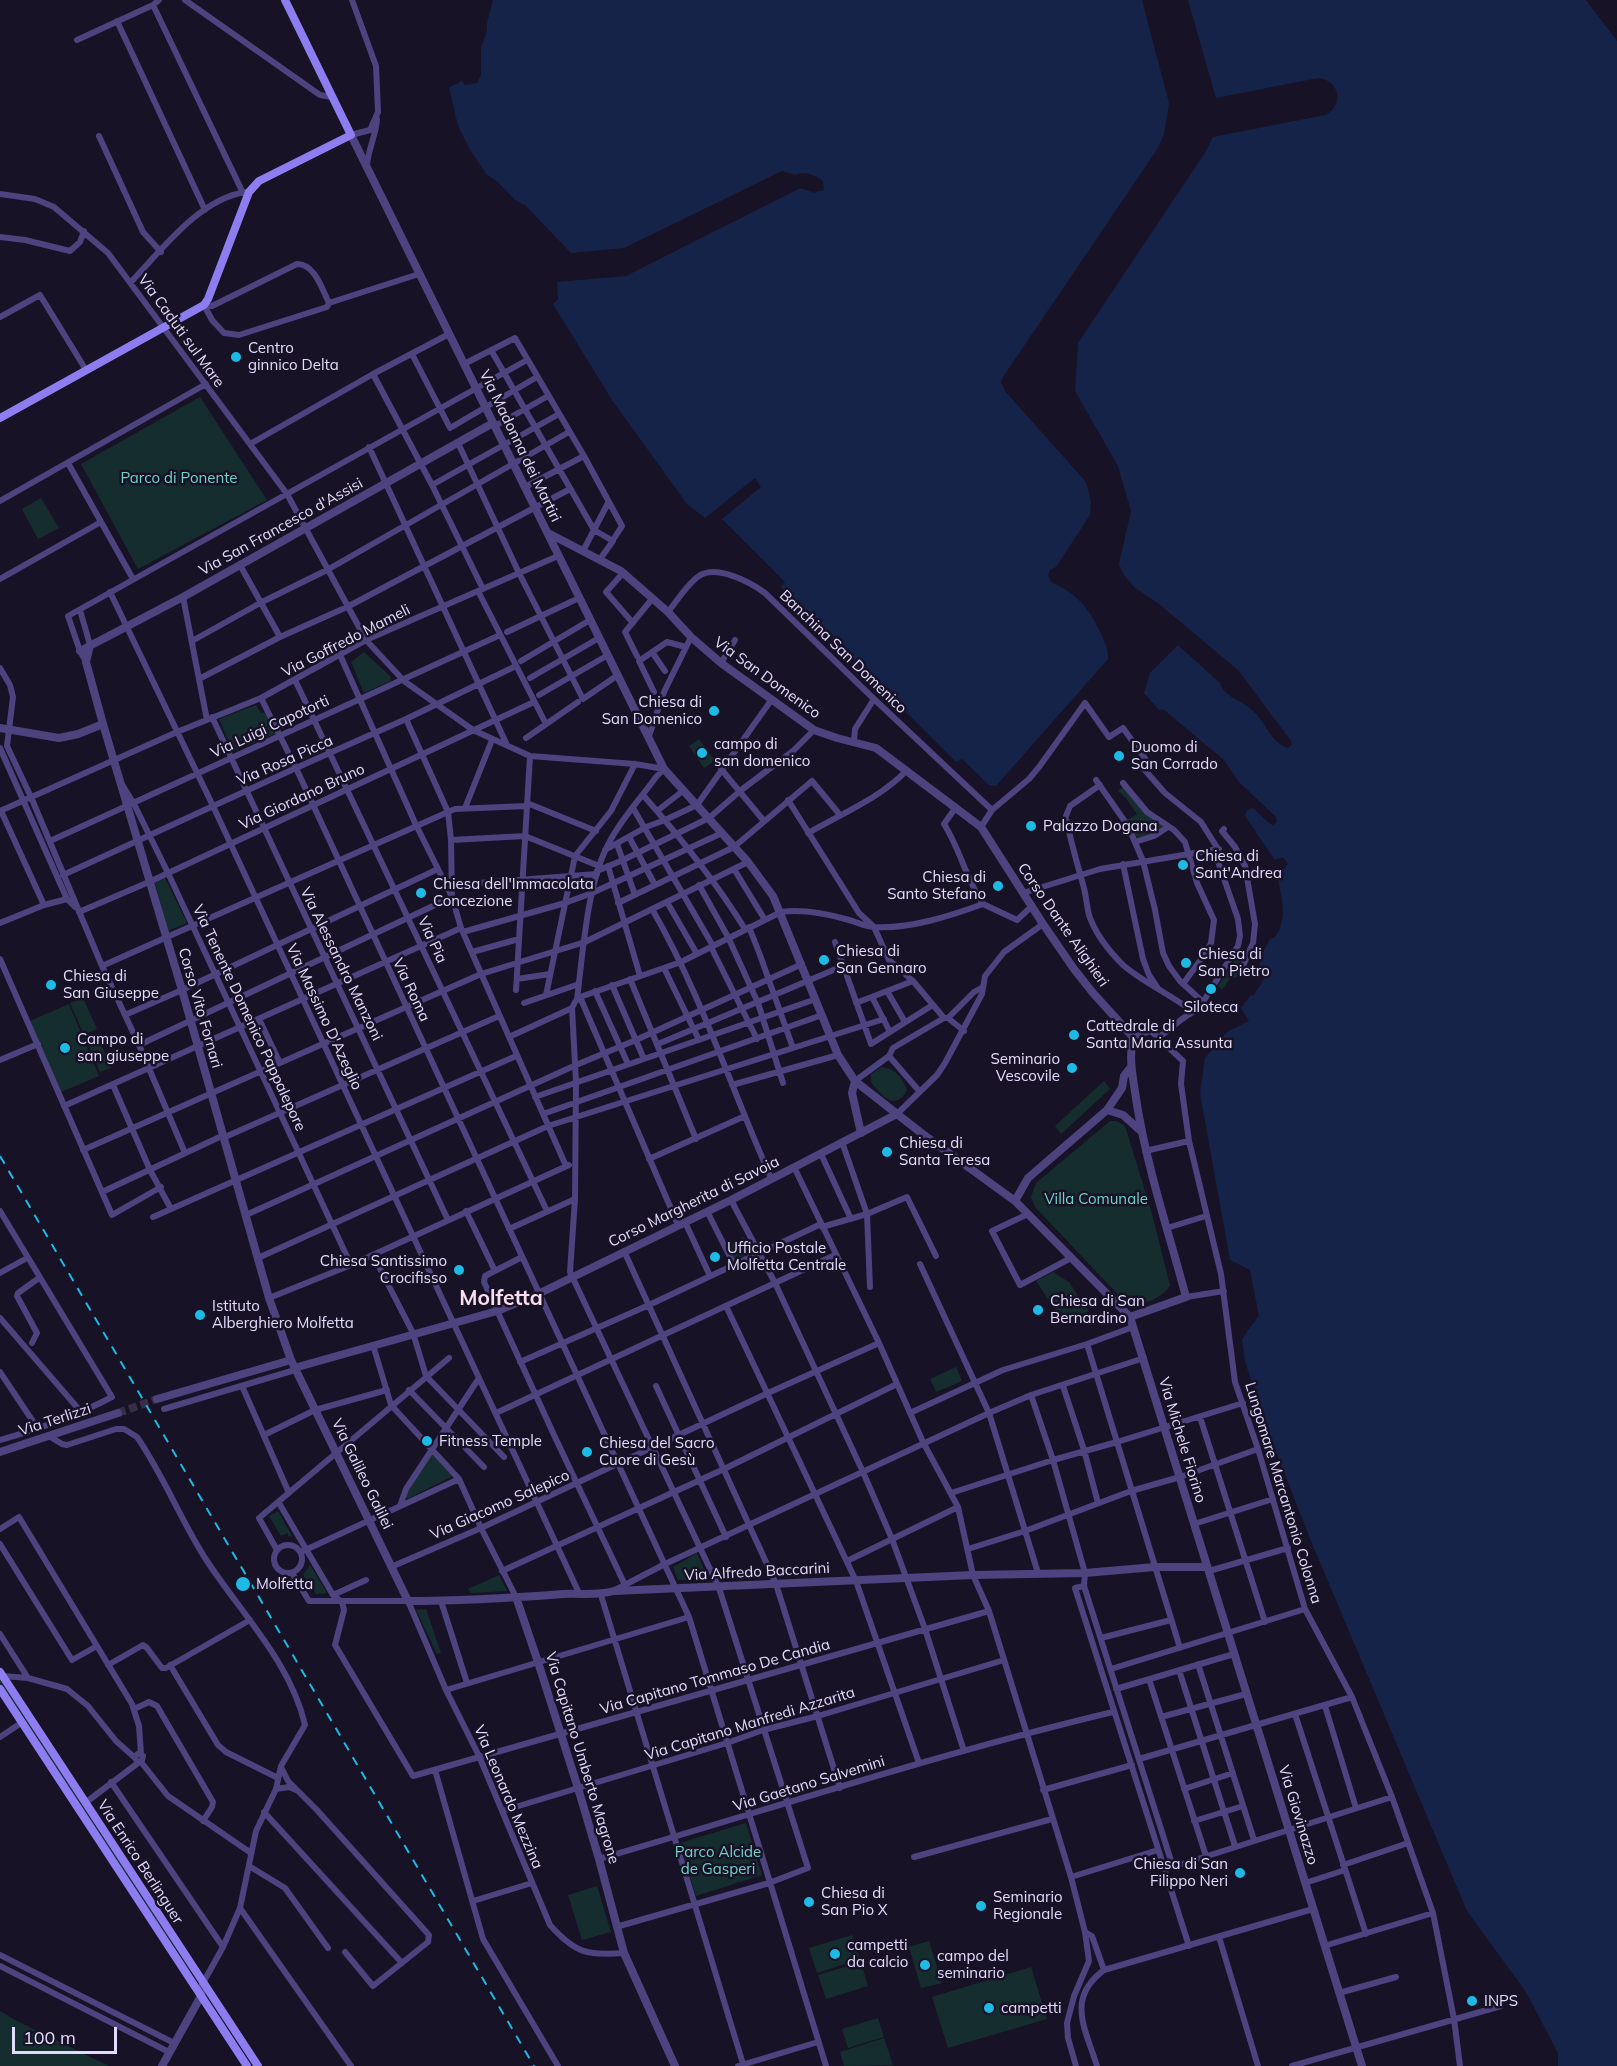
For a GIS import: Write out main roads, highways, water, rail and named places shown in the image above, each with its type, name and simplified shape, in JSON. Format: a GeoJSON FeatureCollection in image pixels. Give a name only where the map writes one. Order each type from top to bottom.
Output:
{"type":"FeatureCollection","features":[{"type":"Feature","properties":{"kind":"main road"},"geometry":{"type":"LineString","coordinates":[[0,418],[204,305],[246,192],[259,181],[351,135],[285,0]]}},
{"type":"Feature","properties":{"kind":"main road","name":"Via Enrico Berlinguer"},"geometry":{"type":"LineString","coordinates":[[1,1674],[258,2066]]}},
{"type":"Feature","properties":{"kind":"main road","name":"Via Enrico Berlinguer"},"geometry":{"type":"LineString","coordinates":[[0,1689],[199,1999],[247,2066]]}},
{"type":"Feature","properties":{"kind":"water"},"geometry":{"type":"Polygon","coordinates":[[[493,0],[1142,0],[1169,103],[1164,134],[1158,148],[1001,382],[1005,391],[1086,482],[1091,502],[1090,515],[1048,576],[1051,582],[1068,591],[1088,611],[1102,636],[1108,659],[996,786],[989,785],[962,759],[956,762],[781,587],[785,582],[722,519],[761,487],[755,478],[705,518],[687,504],[612,400],[553,304],[558,299],[557,282],[626,276],[800,188],[824,190],[823,181],[810,174],[796,175],[782,171],[624,248],[571,253],[525,205],[515,200],[498,182],[486,174],[458,126],[449,87],[462,81],[465,85],[477,83],[481,75],[481,48],[493,0]]]}},
{"type":"Feature","properties":{"kind":"water"},"geometry":{"type":"Polygon","coordinates":[[[1188,0],[1586,0],[1617,41],[1617,2066],[1558,2066],[1558,2053],[1526,1992],[1467,1911],[1311,1541],[1275,1449],[1245,1362],[1242,1340],[1259,1316],[1250,1270],[1230,1260],[1200,1093],[1205,1058],[1227,1032],[1249,1021],[1241,1008],[1262,983],[1264,976],[1258,972],[1261,956],[1270,939],[1274,938],[1279,931],[1282,922],[1283,905],[1276,870],[1284,869],[1288,864],[1283,857],[1275,860],[1245,816],[1251,808],[1273,825],[1277,822],[1276,817],[1239,782],[1224,760],[1163,709],[1159,710],[1144,693],[1150,673],[1178,645],[1220,683],[1225,692],[1252,710],[1277,742],[1288,748],[1292,745],[1239,671],[1159,604],[1134,587],[1124,575],[1119,564],[1131,511],[1118,466],[1075,391],[1078,343],[1205,153],[1213,137],[1325,115],[1335,106],[1337,94],[1331,83],[1318,78],[1216,98],[1188,0]]]}},
{"type":"Feature","properties":{"kind":"tunnel"},"geometry":{"type":"LineString","coordinates":[[118,1413],[157,1399]]}},
{"type":"Feature","properties":{"kind":"railway"},"geometry":{"type":"LineString","coordinates":[[0,1156],[534,2066]]}},
{"type":"Feature","properties":{"kind":"place","name":"Centro ginnico Delta"},"geometry":{"type":"Point","coordinates":[236,357]}},
{"type":"Feature","properties":{"kind":"place","name":"Chiesa di San Domenico"},"geometry":{"type":"Point","coordinates":[714,711]}},
{"type":"Feature","properties":{"kind":"place","name":"campo di san domenico"},"geometry":{"type":"Point","coordinates":[702,753]}},
{"type":"Feature","properties":{"kind":"place","name":"Duomo di San Corrado"},"geometry":{"type":"Point","coordinates":[1119,756]}},
{"type":"Feature","properties":{"kind":"place","name":"Palazzo Dogana"},"geometry":{"type":"Point","coordinates":[1031,826]}},
{"type":"Feature","properties":{"kind":"place","name":"Chiesa di Sant'Andrea"},"geometry":{"type":"Point","coordinates":[1183,865]}},
{"type":"Feature","properties":{"kind":"place","name":"Chiesa di Santo Stefano"},"geometry":{"type":"Point","coordinates":[998,886]}},
{"type":"Feature","properties":{"kind":"place","name":"Chiesa dell'Immacolata Concezione"},"geometry":{"type":"Point","coordinates":[421,893]}},
{"type":"Feature","properties":{"kind":"place","name":"Chiesa di San Gennaro"},"geometry":{"type":"Point","coordinates":[824,960]}},
{"type":"Feature","properties":{"kind":"place","name":"Chiesa di San Pietro"},"geometry":{"type":"Point","coordinates":[1186,963]}},
{"type":"Feature","properties":{"kind":"place","name":"Chiesa di San Giuseppe"},"geometry":{"type":"Point","coordinates":[51,985]}},
{"type":"Feature","properties":{"kind":"place","name":"Siloteca"},"geometry":{"type":"Point","coordinates":[1211,989]}},
{"type":"Feature","properties":{"kind":"place","name":"Cattedrale di Santa Maria Assunta"},"geometry":{"type":"Point","coordinates":[1074,1035]}},
{"type":"Feature","properties":{"kind":"place","name":"Campo di san giuseppe"},"geometry":{"type":"Point","coordinates":[65,1048]}},
{"type":"Feature","properties":{"kind":"place","name":"Seminario Vescovile"},"geometry":{"type":"Point","coordinates":[1072,1068]}},
{"type":"Feature","properties":{"kind":"place","name":"Chiesa di Santa Teresa"},"geometry":{"type":"Point","coordinates":[887,1152]}},
{"type":"Feature","properties":{"kind":"place","name":"Ufficio Postale Molfetta Centrale"},"geometry":{"type":"Point","coordinates":[715,1257]}},
{"type":"Feature","properties":{"kind":"place","name":"Chiesa Santissimo Crocifisso"},"geometry":{"type":"Point","coordinates":[459,1270]}},
{"type":"Feature","properties":{"kind":"place","name":"Chiesa di San Bernardino"},"geometry":{"type":"Point","coordinates":[1038,1310]}},
{"type":"Feature","properties":{"kind":"place","name":"Istituto Alberghiero Molfetta"},"geometry":{"type":"Point","coordinates":[200,1315]}},
{"type":"Feature","properties":{"kind":"place","name":"Fitness Temple"},"geometry":{"type":"Point","coordinates":[427,1441]}},
{"type":"Feature","properties":{"kind":"place","name":"Chiesa del Sacro Cuore di Gesù"},"geometry":{"type":"Point","coordinates":[587,1452]}},
{"type":"Feature","properties":{"kind":"place","name":"Molfetta"},"geometry":{"type":"Point","coordinates":[243,1584]}},
{"type":"Feature","properties":{"kind":"place","name":"Chiesa di San Filippo Neri"},"geometry":{"type":"Point","coordinates":[1240,1873]}},
{"type":"Feature","properties":{"kind":"place","name":"Chiesa di San Pio X"},"geometry":{"type":"Point","coordinates":[809,1902]}},
{"type":"Feature","properties":{"kind":"place","name":"Seminario Regionale"},"geometry":{"type":"Point","coordinates":[981,1906]}},
{"type":"Feature","properties":{"kind":"place","name":"campetti da calcio"},"geometry":{"type":"Point","coordinates":[835,1954]}},
{"type":"Feature","properties":{"kind":"place","name":"campo del seminario"},"geometry":{"type":"Point","coordinates":[925,1965]}},
{"type":"Feature","properties":{"kind":"place","name":"INPS"},"geometry":{"type":"Point","coordinates":[1472,2001]}},
{"type":"Feature","properties":{"kind":"place","name":"campetti"},"geometry":{"type":"Point","coordinates":[989,2008]}},
{"type":"Feature","properties":{"kind":"district","name":"Molfetta"},"geometry":{"type":"Point","coordinates":[501,1299]}},
{"type":"Feature","properties":{"kind":"park label","name":"Parco di Ponente"},"geometry":{"type":"Point","coordinates":[179,478]}},
{"type":"Feature","properties":{"kind":"park label","name":"Villa Comunale"},"geometry":{"type":"Point","coordinates":[1096,1199]}},
{"type":"Feature","properties":{"kind":"park label","name":"Parco Alcide de Gasperi"},"geometry":{"type":"Point","coordinates":[718,1860]}}]}
